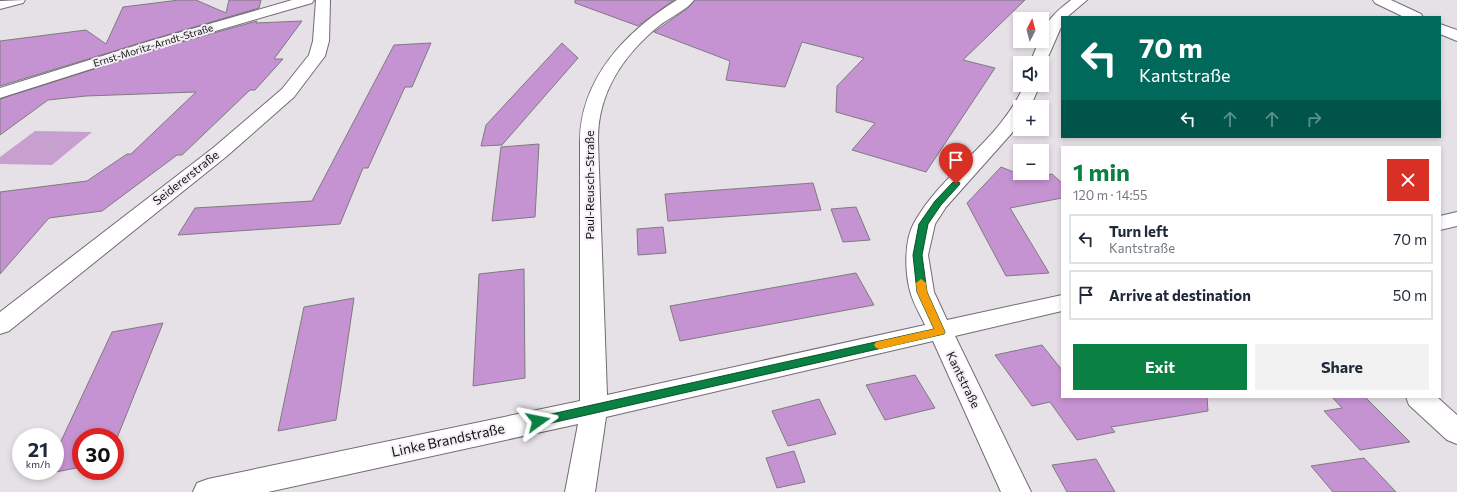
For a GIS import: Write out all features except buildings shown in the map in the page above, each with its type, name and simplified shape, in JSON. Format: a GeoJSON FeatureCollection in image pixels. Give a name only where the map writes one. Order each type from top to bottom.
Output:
{"type":"FeatureCollection","features":[{"type":"Feature","properties":{"kind":"street"},"geometry":{"type":"LineString","coordinates":[[0,5],[18,0]]}},
{"type":"Feature","properties":{"kind":"street","name":"Ernst-Moritz-Arndt-Straße"},"geometry":{"type":"LineString","coordinates":[[0,92],[155,44],[307,0]]}},
{"type":"Feature","properties":{"kind":"street","name":"Seidererstraße"},"geometry":{"type":"LineString","coordinates":[[0,325],[220,152],[260,119],[288,93],[317,56],[322,42],[323,0]]}},
{"type":"Feature","properties":{"kind":"street","name":"Paul-Reusch-Straße"},"geometry":{"type":"LineString","coordinates":[[580,492],[594,409],[589,163],[590,120],[599,91],[612,66],[642,32],[672,9],[687,0]]}},
{"type":"Feature","properties":{"kind":"street"},"geometry":{"type":"LineString","coordinates":[[1041,56],[1051,31],[1061,15],[1080,0]]}},
{"type":"Feature","properties":{"kind":"street"},"geometry":{"type":"LineString","coordinates":[[1380,0],[1414,16]]}},
{"type":"Feature","properties":{"kind":"street"},"geometry":{"type":"LineString","coordinates":[[1441,28],[1457,36]]}},
{"type":"Feature","properties":{"kind":"street","name":"Kantstraße"},"geometry":{"type":"LineString","coordinates":[[1013,119],[1005,130],[938,203],[924,224],[917,255],[922,292],[1016,492]]}},
{"type":"Feature","properties":{"kind":"street"},"geometry":{"type":"LineString","coordinates":[[1441,223],[1457,219]]}},
{"type":"Feature","properties":{"kind":"street","name":"Linke Brandstraße"},"geometry":{"type":"LineString","coordinates":[[208,492],[594,409],[940,332],[1061,303]]}},
{"type":"Feature","properties":{"kind":"street"},"geometry":{"type":"LineString","coordinates":[[1420,398],[1457,432]]}},
{"type":"Feature","properties":{"kind":"shaded area"},"geometry":{"type":"Polygon","coordinates":[[[35,131],[92,132],[52,165],[0,164],[0,157],[35,131]]]}},
{"type":"Feature","properties":{"kind":"slow traffic"},"geometry":{"type":"LineString","coordinates":[[880,345],[940,332],[922,292],[921,283]]}},
{"type":"Feature","properties":{"kind":"route"},"geometry":{"type":"LineString","coordinates":[[538,421],[940,332],[922,292],[917,255],[924,224],[938,203],[956,184]]}}]}
